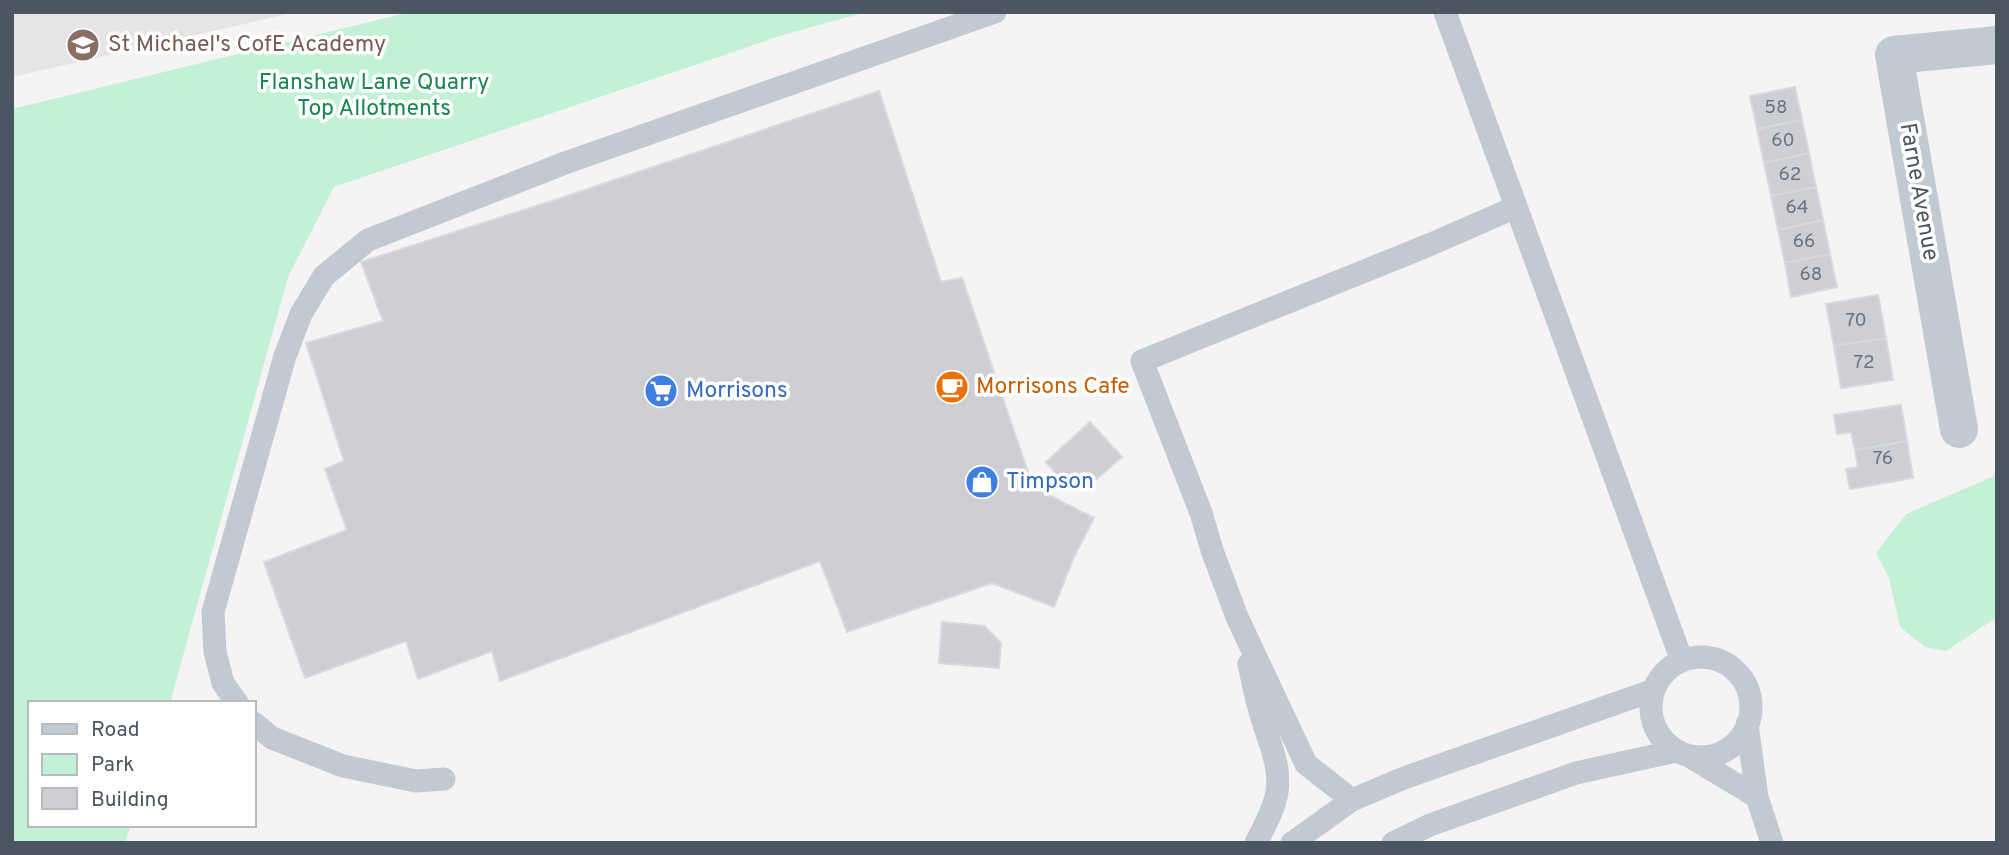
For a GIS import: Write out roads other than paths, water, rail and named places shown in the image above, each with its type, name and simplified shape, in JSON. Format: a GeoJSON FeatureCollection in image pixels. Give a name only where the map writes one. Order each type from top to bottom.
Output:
{"type":"FeatureCollection","features":[{"type":"Feature","properties":{"kind":"street","name":"Farne Avenue"},"geometry":{"type":"LineString","coordinates":[[1959,429],[1894,55],[1997,45]]}},
{"type":"Feature","properties":{"kind":"lane"},"geometry":{"type":"LineString","coordinates":[[236,701],[223,683],[214,640],[213,612],[285,356],[301,314],[324,276],[368,240],[433,214],[565,163],[995,12]]}},
{"type":"Feature","properties":{"kind":"lane"},"geometry":{"type":"LineString","coordinates":[[1445,12],[1682,661]]}},
{"type":"Feature","properties":{"kind":"lane"},"geometry":{"type":"LineString","coordinates":[[1352,800],[1306,764],[1237,617],[1201,513],[1142,361],[1516,207]]}},
{"type":"Feature","properties":{"kind":"lane"},"geometry":{"type":"LineString","coordinates":[[1237,617],[1279,774],[1277,794],[1256,843]]}},
{"type":"Feature","properties":{"kind":"lane"},"geometry":{"type":"LineString","coordinates":[[1393,843],[1430,825],[1576,773],[1683,754],[1704,757],[1718,754],[1730,747],[1747,724],[1749,696],[1735,671],[1724,663],[1696,658],[1682,661],[1664,673],[1654,690],[1650,707],[1653,724],[1662,739],[1683,754],[1757,797]]}},
{"type":"Feature","properties":{"kind":"lane"},"geometry":{"type":"LineString","coordinates":[[1292,843],[1352,800],[1404,778],[1654,690]]}},
{"type":"Feature","properties":{"kind":"lane"},"geometry":{"type":"LineString","coordinates":[[1747,724],[1757,797],[1772,843]]}},
{"type":"Feature","properties":{"kind":"lane"},"geometry":{"type":"LineString","coordinates":[[256,725],[272,738],[343,766],[416,782],[444,779]]}},
{"type":"Feature","properties":{"kind":"place","name":"St Michael's CofE Academy"},"geometry":{"type":"Point","coordinates":[83,45]}},
{"type":"Feature","properties":{"kind":"place","name":"Morrisons Cafe"},"geometry":{"type":"Point","coordinates":[952,387]}},
{"type":"Feature","properties":{"kind":"place","name":"Morrisons"},"geometry":{"type":"Point","coordinates":[661,391]}},
{"type":"Feature","properties":{"kind":"place","name":"Timpson"},"geometry":{"type":"Point","coordinates":[982,482]}},
{"type":"Feature","properties":{"kind":"park label","name":"Flanshaw Lane Quarry Top Allotments"},"geometry":{"type":"Point","coordinates":[374,96]}}]}
